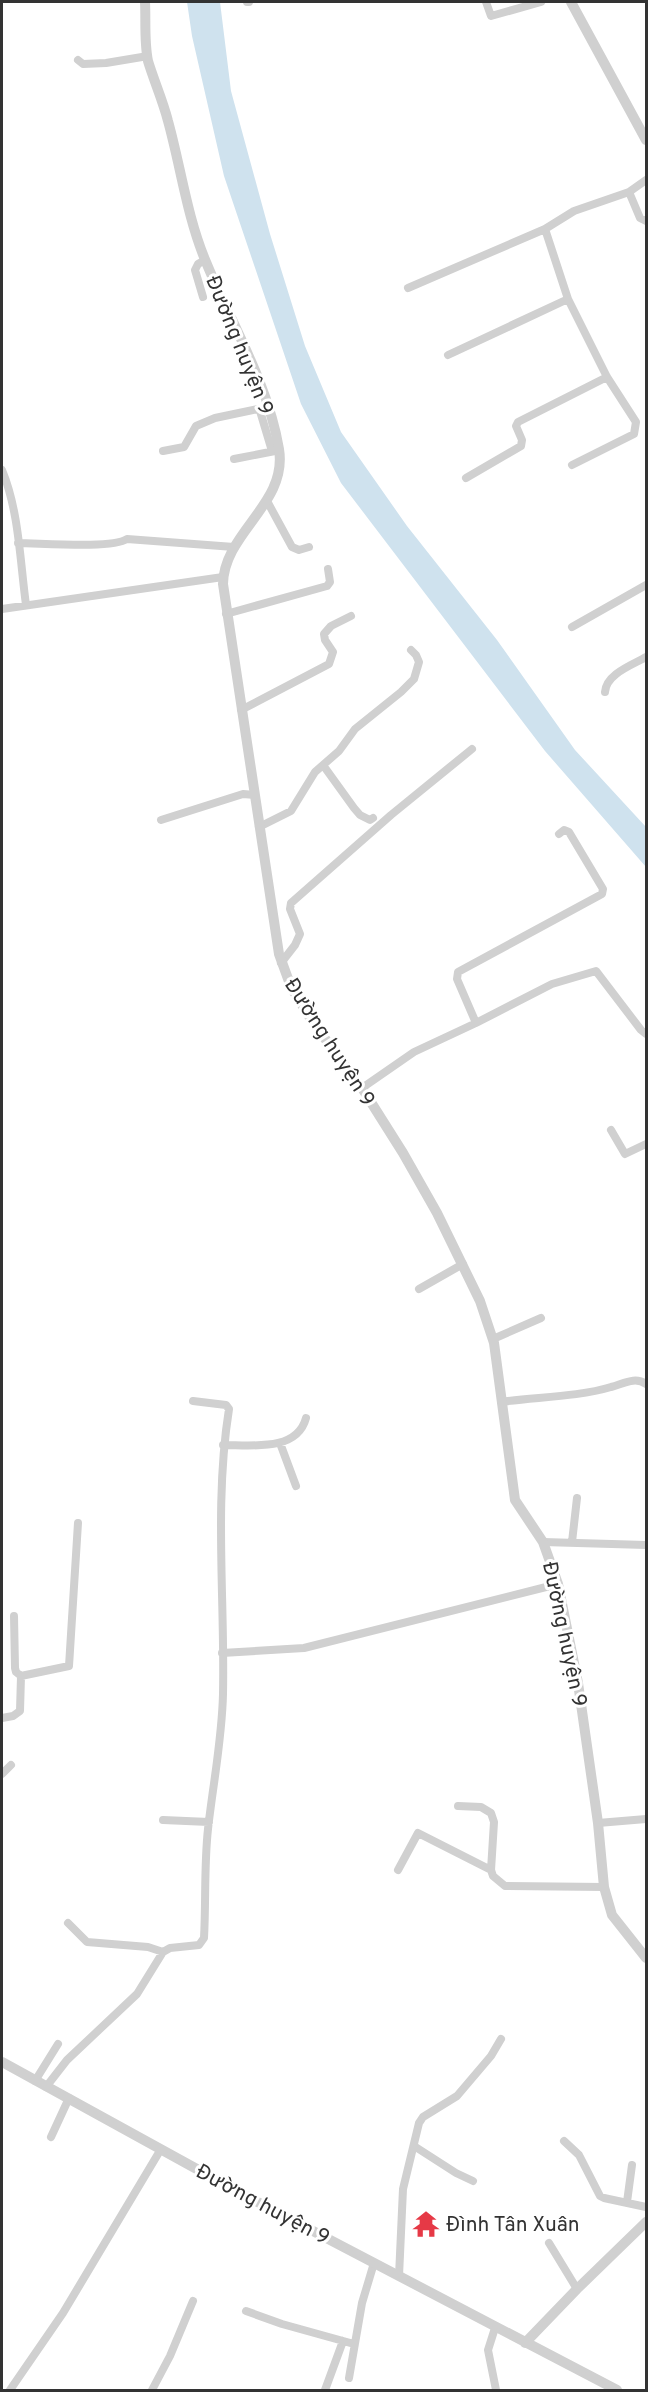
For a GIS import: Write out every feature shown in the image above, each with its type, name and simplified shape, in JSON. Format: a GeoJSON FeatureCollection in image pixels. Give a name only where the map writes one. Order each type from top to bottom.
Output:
{"type":"FeatureCollection","features":[{"type":"Feature","properties":{"kind":"street","name":"Đường huyện 9"},"geometry":{"type":"LineString","coordinates":[[145,2],[148,56],[168,122],[182,187],[205,260],[256,373],[276,450],[277,477],[267,501],[234,547],[227,560],[223,577],[226,614],[260,827],[266,880],[281,963],[291,987],[314,1024],[362,1088],[426,1193],[480,1301],[493,1340],[515,1500],[543,1542],[558,1584],[578,1683],[598,1823],[603,1887],[612,1916],[646,1958]]}},
{"type":"Feature","properties":{"kind":"street"},"geometry":{"type":"LineString","coordinates":[[486,2],[491,16],[541,2]]}},
{"type":"Feature","properties":{"kind":"street"},"geometry":{"type":"LineString","coordinates":[[572,2],[646,140]]}},
{"type":"Feature","properties":{"kind":"street"},"geometry":{"type":"LineString","coordinates":[[78,60],[82,64],[106,63],[148,56]]}},
{"type":"Feature","properties":{"kind":"street"},"geometry":{"type":"LineString","coordinates":[[408,288],[545,229],[574,211],[629,192],[646,180]]}},
{"type":"Feature","properties":{"kind":"street"},"geometry":{"type":"LineString","coordinates":[[629,192],[640,218],[646,221]]}},
{"type":"Feature","properties":{"kind":"street"},"geometry":{"type":"LineString","coordinates":[[545,229],[568,299],[607,377],[636,422],[636,431],[572,465]]}},
{"type":"Feature","properties":{"kind":"street"},"geometry":{"type":"LineString","coordinates":[[202,297],[195,270],[198,264],[205,260]]}},
{"type":"Feature","properties":{"kind":"street"},"geometry":{"type":"LineString","coordinates":[[448,355],[568,299]]}},
{"type":"Feature","properties":{"kind":"street"},"geometry":{"type":"LineString","coordinates":[[466,478],[521,446],[522,440],[516,426],[518,422],[607,377]]}},
{"type":"Feature","properties":{"kind":"street"},"geometry":{"type":"LineString","coordinates":[[163,451],[184,447],[192,430],[202,423],[258,409],[276,450],[234,459]]}},
{"type":"Feature","properties":{"kind":"street"},"geometry":{"type":"LineString","coordinates":[[2,470],[9,492],[26,605]]}},
{"type":"Feature","properties":{"kind":"street"},"geometry":{"type":"LineString","coordinates":[[267,501],[292,547],[299,550],[309,548]]}},
{"type":"Feature","properties":{"kind":"street"},"geometry":{"type":"LineString","coordinates":[[18,543],[104,544],[121,543],[128,539],[234,547]]}},
{"type":"Feature","properties":{"kind":"street"},"geometry":{"type":"LineString","coordinates":[[226,614],[327,586],[330,582],[328,569]]}},
{"type":"Feature","properties":{"kind":"street"},"geometry":{"type":"LineString","coordinates":[[2,609],[223,577]]}},
{"type":"Feature","properties":{"kind":"street"},"geometry":{"type":"LineString","coordinates":[[572,627],[646,585]]}},
{"type":"Feature","properties":{"kind":"street"},"geometry":{"type":"LineString","coordinates":[[241,710],[329,664],[333,652],[324,634],[331,626],[351,616]]}},
{"type":"Feature","properties":{"kind":"street"},"geometry":{"type":"LineString","coordinates":[[260,827],[291,811],[312,776],[339,751],[355,729],[414,679],[418,662],[411,650]]}},
{"type":"Feature","properties":{"kind":"street"},"geometry":{"type":"LineString","coordinates":[[605,692],[607,683],[617,674],[646,657]]}},
{"type":"Feature","properties":{"kind":"street"},"geometry":{"type":"LineString","coordinates":[[281,963],[295,945],[300,934],[290,909],[291,903],[391,815],[472,749]]}},
{"type":"Feature","properties":{"kind":"street"},"geometry":{"type":"LineString","coordinates":[[323,765],[360,815],[370,820],[373,819]]}},
{"type":"Feature","properties":{"kind":"street"},"geometry":{"type":"LineString","coordinates":[[161,820],[243,794],[255,795]]}},
{"type":"Feature","properties":{"kind":"street"},"geometry":{"type":"LineString","coordinates":[[476,1023],[457,980],[458,972],[604,892],[569,832],[564,830],[560,834]]}},
{"type":"Feature","properties":{"kind":"street"},"geometry":{"type":"LineString","coordinates":[[362,1088],[414,1052],[552,984],[596,971],[646,1034]]}},
{"type":"Feature","properties":{"kind":"street"},"geometry":{"type":"LineString","coordinates":[[611,1130],[625,1154],[646,1144]]}},
{"type":"Feature","properties":{"kind":"street"},"geometry":{"type":"LineString","coordinates":[[419,1289],[463,1264]]}},
{"type":"Feature","properties":{"kind":"street"},"geometry":{"type":"LineString","coordinates":[[493,1340],[541,1318]]}},
{"type":"Feature","properties":{"kind":"street"},"geometry":{"type":"LineString","coordinates":[[501,1402],[588,1392],[633,1380],[646,1384]]}},
{"type":"Feature","properties":{"kind":"street"},"geometry":{"type":"LineString","coordinates":[[46,2087],[67,2060],[137,1994],[163,1952],[170,1948],[198,1945],[204,1938],[209,1822],[220,1753],[222,1653],[220,1566],[223,1445],[229,1407],[193,1401]]}},
{"type":"Feature","properties":{"kind":"street"},"geometry":{"type":"LineString","coordinates":[[223,1445],[280,1443],[300,1432],[306,1418]]}},
{"type":"Feature","properties":{"kind":"street"},"geometry":{"type":"LineString","coordinates":[[280,1443],[296,1486]]}},
{"type":"Feature","properties":{"kind":"street"},"geometry":{"type":"LineString","coordinates":[[572,1542],[577,1498]]}},
{"type":"Feature","properties":{"kind":"street"},"geometry":{"type":"LineString","coordinates":[[21,1676],[69,1666],[78,1523]]}},
{"type":"Feature","properties":{"kind":"street"},"geometry":{"type":"LineString","coordinates":[[543,1542],[646,1545]]}},
{"type":"Feature","properties":{"kind":"street"},"geometry":{"type":"LineString","coordinates":[[222,1653],[304,1648],[558,1584]]}},
{"type":"Feature","properties":{"kind":"street"},"geometry":{"type":"LineString","coordinates":[[2,1719],[20,1711],[21,1676],[15,1668],[14,1616]]}},
{"type":"Feature","properties":{"kind":"street"},"geometry":{"type":"LineString","coordinates":[[2,1774],[12,1765]]}},
{"type":"Feature","properties":{"kind":"street"},"geometry":{"type":"LineString","coordinates":[[458,1806],[482,1807],[492,1813],[494,1822],[491,1870],[494,1876],[509,1887],[603,1887]]}},
{"type":"Feature","properties":{"kind":"street"},"geometry":{"type":"LineString","coordinates":[[598,1823],[646,1819]]}},
{"type":"Feature","properties":{"kind":"street"},"geometry":{"type":"LineString","coordinates":[[163,1820],[209,1822]]}},
{"type":"Feature","properties":{"kind":"street"},"geometry":{"type":"LineString","coordinates":[[398,1870],[418,1833],[491,1870]]}},
{"type":"Feature","properties":{"kind":"street"},"geometry":{"type":"LineString","coordinates":[[68,1923],[87,1942],[148,1947],[163,1952]]}},
{"type":"Feature","properties":{"kind":"street"},"geometry":{"type":"LineString","coordinates":[[399,2276],[403,2189],[421,2120],[457,2096],[491,2056],[501,2039]]}},
{"type":"Feature","properties":{"kind":"street"},"geometry":{"type":"LineString","coordinates":[[34,2080],[58,2044]]}},
{"type":"Feature","properties":{"kind":"street","name":"Đường huyện 9"},"geometry":{"type":"LineString","coordinates":[[2,2062],[495,2328],[617,2391]]}},
{"type":"Feature","properties":{"kind":"street"},"geometry":{"type":"LineString","coordinates":[[51,2137],[69,2098]]}},
{"type":"Feature","properties":{"kind":"street"},"geometry":{"type":"LineString","coordinates":[[564,2141],[579,2155],[600,2196],[646,2207]]}},
{"type":"Feature","properties":{"kind":"street"},"geometry":{"type":"LineString","coordinates":[[414,2146],[473,2181]]}},
{"type":"Feature","properties":{"kind":"street"},"geometry":{"type":"LineString","coordinates":[[10,2391],[63,2313],[161,2149]]}},
{"type":"Feature","properties":{"kind":"street"},"geometry":{"type":"LineString","coordinates":[[627,2202],[632,2165]]}},
{"type":"Feature","properties":{"kind":"street"},"geometry":{"type":"LineString","coordinates":[[525,2343],[646,2222]]}},
{"type":"Feature","properties":{"kind":"street"},"geometry":{"type":"LineString","coordinates":[[549,2242],[577,2289]]}},
{"type":"Feature","properties":{"kind":"street"},"geometry":{"type":"LineString","coordinates":[[349,2378],[362,2303],[374,2263]]}},
{"type":"Feature","properties":{"kind":"street"},"geometry":{"type":"LineString","coordinates":[[152,2391],[170,2356],[193,2301]]}},
{"type":"Feature","properties":{"kind":"street"},"geometry":{"type":"LineString","coordinates":[[246,2311],[282,2324],[354,2344]]}},
{"type":"Feature","properties":{"kind":"street"},"geometry":{"type":"LineString","coordinates":[[495,2328],[488,2350],[496,2391]]}},
{"type":"Feature","properties":{"kind":"street"},"geometry":{"type":"LineString","coordinates":[[325,2391],[343,2341]]}},
{"type":"Feature","properties":{"kind":"water"},"geometry":{"type":"Polygon","coordinates":[[[187,2],[220,2],[231,91],[270,234],[305,346],[341,432],[407,526],[497,640],[575,750],[646,827],[646,867],[545,751],[341,483],[301,404],[224,176],[192,36],[187,2]]]}},
{"type":"Feature","properties":{"kind":"place","name":"Đình Tân Xuân"},"geometry":{"type":"Point","coordinates":[426,2224]}}]}
